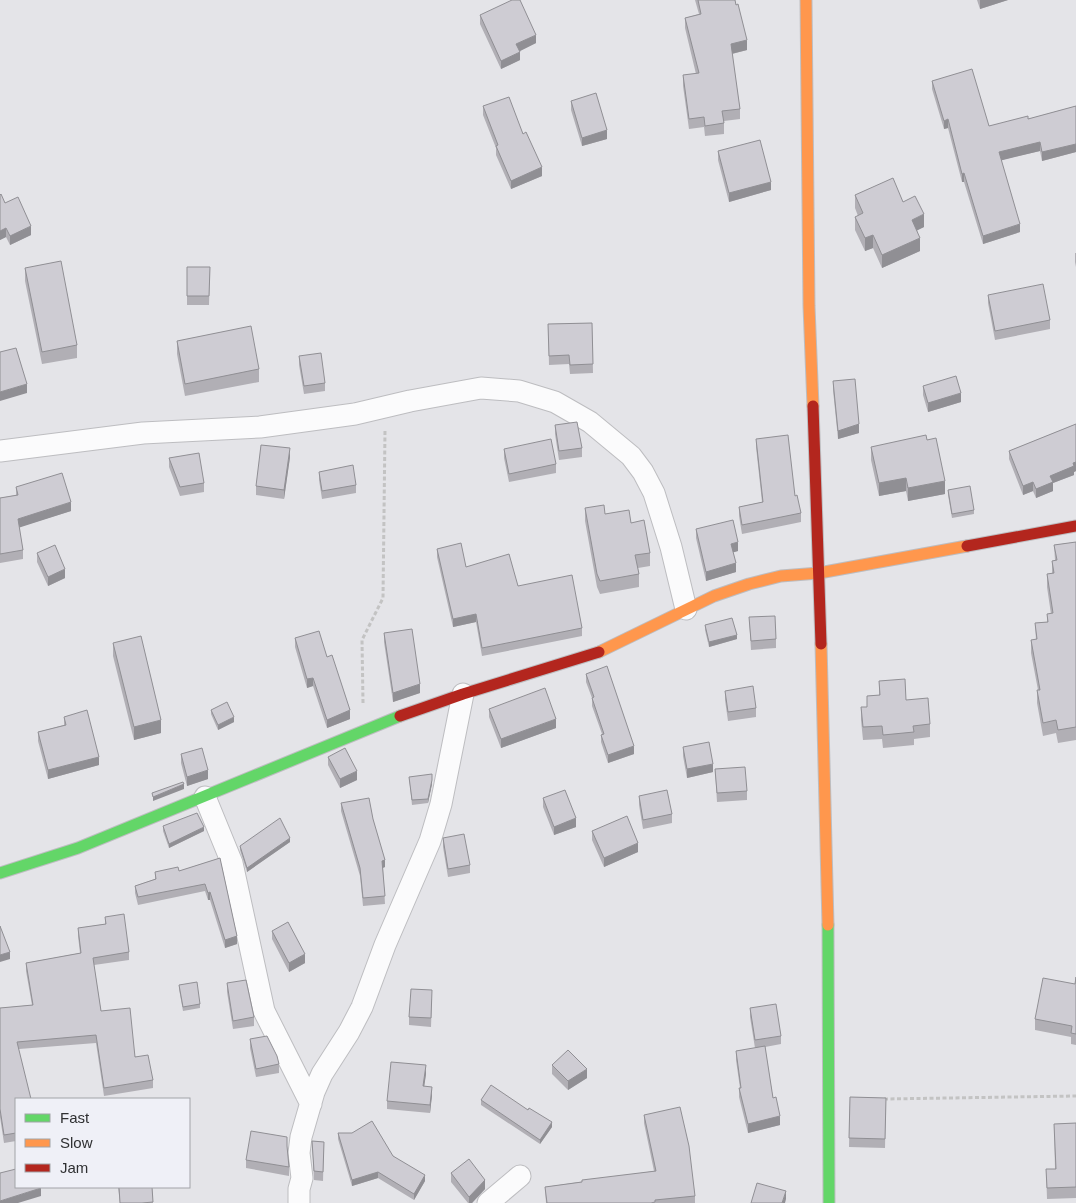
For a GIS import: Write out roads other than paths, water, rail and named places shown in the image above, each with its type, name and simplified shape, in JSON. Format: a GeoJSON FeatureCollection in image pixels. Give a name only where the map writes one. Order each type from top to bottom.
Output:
{"type":"FeatureCollection","features":[{"type":"Feature","properties":{"kind":"street"},"geometry":{"type":"LineString","coordinates":[[806,0],[809,306],[819,574],[828,946],[829,1203]]}},
{"type":"Feature","properties":{"kind":"street"},"geometry":{"type":"LineString","coordinates":[[0,451],[143,433],[260,428],[355,414],[481,388],[518,391],[555,402],[590,422],[631,456],[643,472],[654,493],[686,609]]}},
{"type":"Feature","properties":{"kind":"street"},"geometry":{"type":"LineString","coordinates":[[0,873],[78,848],[378,724],[463,694],[599,652],[686,609],[749,584],[781,576],[819,574],[1076,526]]}},
{"type":"Feature","properties":{"kind":"street"},"geometry":{"type":"LineString","coordinates":[[299,1203],[299,1188],[302,1178],[299,1154],[301,1137],[311,1104],[322,1074],[349,1032],[362,1007],[385,945],[430,841],[441,804],[463,694]]}},
{"type":"Feature","properties":{"kind":"street"},"geometry":{"type":"LineString","coordinates":[[205,797],[232,863],[264,1011],[311,1104]]}},
{"type":"Feature","properties":{"kind":"street"},"geometry":{"type":"LineString","coordinates":[[488,1203],[520,1176]]}}]}
